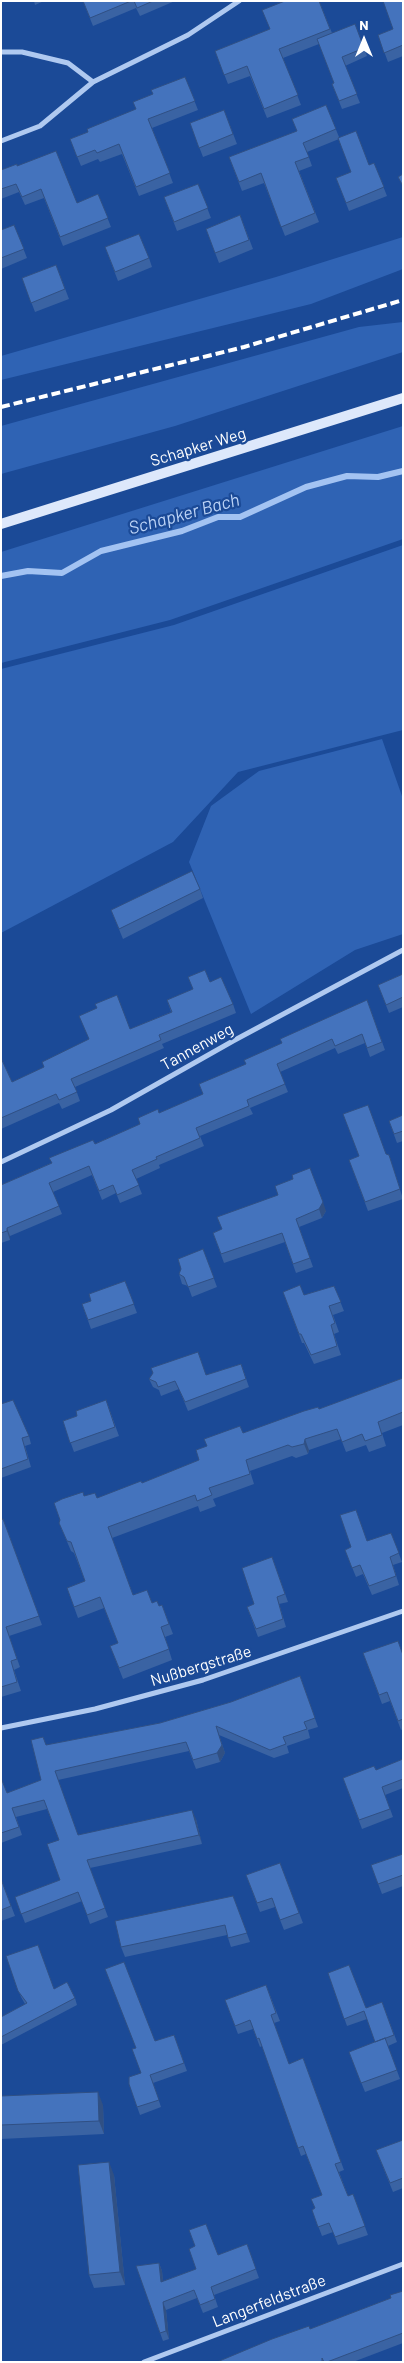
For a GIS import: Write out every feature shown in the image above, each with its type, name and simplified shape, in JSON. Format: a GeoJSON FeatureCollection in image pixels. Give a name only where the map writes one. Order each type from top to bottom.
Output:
{"type":"FeatureCollection","features":[{"type":"Feature","properties":{"kind":"street"},"geometry":{"type":"LineString","coordinates":[[1,141],[40,126],[93,82],[188,35],[240,1]]}},
{"type":"Feature","properties":{"kind":"street"},"geometry":{"type":"LineString","coordinates":[[1,52],[22,52],[68,62],[93,82]]}},
{"type":"Feature","properties":{"kind":"street","name":"Schapker Weg"},"geometry":{"type":"LineString","coordinates":[[1,524],[403,398]]}},
{"type":"Feature","properties":{"kind":"street","name":"Tannenweg"},"geometry":{"type":"LineString","coordinates":[[1,1162],[111,1110],[232,1041],[403,950]]}},
{"type":"Feature","properties":{"kind":"street","name":"Nußbergstraße"},"geometry":{"type":"LineString","coordinates":[[1,1728],[95,1709],[203,1680],[403,1611]]}},
{"type":"Feature","properties":{"kind":"street","name":"Langerfeldstraße"},"geometry":{"type":"LineString","coordinates":[[144,2362],[403,2264]]}},
{"type":"Feature","properties":{"kind":"shaded area"},"geometry":{"type":"Polygon","coordinates":[[[403,237],[403,269],[311,304],[1,380],[1,356],[276,277],[403,237]]]}},
{"type":"Feature","properties":{"kind":"shaded area"},"geometry":{"type":"Polygon","coordinates":[[[403,322],[403,352],[175,426],[1,474],[1,426],[359,327],[403,322]]]}},
{"type":"Feature","properties":{"kind":"shaded area"},"geometry":{"type":"Polygon","coordinates":[[[403,426],[403,539],[170,620],[1,663],[1,552],[403,426]]]}},
{"type":"Feature","properties":{"kind":"shaded area"},"geometry":{"type":"Polygon","coordinates":[[[403,545],[403,730],[238,772],[173,842],[1,933],[1,669],[174,625],[403,545]]]}},
{"type":"Feature","properties":{"kind":"shaded area"},"geometry":{"type":"Polygon","coordinates":[[[382,739],[403,799],[403,934],[355,950],[251,1014],[189,862],[211,806],[259,771],[382,739]]]}},
{"type":"Feature","properties":{"kind":"building"},"geometry":{"type":"Polygon","coordinates":[[[83,1],[131,1],[90,18],[83,1]]]}},
{"type":"Feature","properties":{"kind":"building"},"geometry":{"type":"Polygon","coordinates":[[[134,1],[153,1],[137,8],[134,1]]]}},
{"type":"Feature","properties":{"kind":"building"},"geometry":{"type":"Polygon","coordinates":[[[285,1],[319,1],[330,29],[279,49],[298,95],[264,109],[247,66],[224,75],[215,51],[270,29],[262,10],[285,1]]]}},
{"type":"Feature","properties":{"kind":"building"},"geometry":{"type":"Polygon","coordinates":[[[383,1],[403,1],[403,45],[384,53],[378,35],[393,29],[383,1]]]}},
{"type":"Feature","properties":{"kind":"building"},"geometry":{"type":"Polygon","coordinates":[[[355,24],[364,48],[342,57],[357,94],[339,101],[317,39],[355,24]]]}},
{"type":"Feature","properties":{"kind":"building"},"geometry":{"type":"Polygon","coordinates":[[[185,77],[195,101],[148,119],[170,173],[136,187],[119,144],[97,153],[95,150],[77,157],[70,139],[88,132],[87,129],[136,109],[133,102],[153,94],[151,90],[185,77]]]}},
{"type":"Feature","properties":{"kind":"building"},"geometry":{"type":"Polygon","coordinates":[[[326,105],[336,129],[303,143],[309,157],[295,162],[315,213],[281,227],[261,173],[239,182],[229,157],[297,131],[292,119],[326,105]]]}},
{"type":"Feature","properties":{"kind":"building"},"geometry":{"type":"Polygon","coordinates":[[[224,110],[233,134],[199,148],[190,123],[224,110]]]}},
{"type":"Feature","properties":{"kind":"building"},"geometry":{"type":"Polygon","coordinates":[[[356,131],[369,165],[374,163],[384,187],[346,203],[336,178],[351,172],[338,138],[356,131]]]}},
{"type":"Feature","properties":{"kind":"building"},"geometry":{"type":"Polygon","coordinates":[[[56,151],[77,203],[98,194],[108,218],[60,237],[41,189],[22,197],[16,184],[1,189],[1,170],[56,151]]]}},
{"type":"Feature","properties":{"kind":"building"},"geometry":{"type":"Polygon","coordinates":[[[403,174],[403,186],[398,177],[403,174]]]}},
{"type":"Feature","properties":{"kind":"building"},"geometry":{"type":"Polygon","coordinates":[[[198,184],[208,208],[174,222],[164,197],[198,184]]]}},
{"type":"Feature","properties":{"kind":"building"},"geometry":{"type":"Polygon","coordinates":[[[240,215],[249,240],[215,253],[206,229],[240,215]]]}},
{"type":"Feature","properties":{"kind":"building"},"geometry":{"type":"Polygon","coordinates":[[[14,225],[24,249],[1,258],[1,230],[14,225]]]}},
{"type":"Feature","properties":{"kind":"building"},"geometry":{"type":"Polygon","coordinates":[[[139,234],[149,258],[115,272],[105,247],[139,234]]]}},
{"type":"Feature","properties":{"kind":"building"},"geometry":{"type":"Polygon","coordinates":[[[56,265],[65,289],[31,303],[22,278],[56,265]]]}},
{"type":"Feature","properties":{"kind":"building"},"geometry":{"type":"Polygon","coordinates":[[[192,871],[200,889],[119,929],[111,910],[192,871]]]}},
{"type":"Feature","properties":{"kind":"building"},"geometry":{"type":"Polygon","coordinates":[[[205,970],[210,982],[221,977],[233,1004],[159,1035],[161,1040],[71,1079],[77,1092],[59,1100],[56,1094],[1,1118],[1,1058],[12,1082],[44,1067],[42,1062],[89,1039],[79,1016],[97,1008],[95,1004],[117,995],[130,1029],[172,1012],[167,1000],[193,989],[188,977],[205,970]]]}},
{"type":"Feature","properties":{"kind":"building"},"geometry":{"type":"Polygon","coordinates":[[[403,974],[403,997],[386,1005],[378,985],[403,974]]]}},
{"type":"Feature","properties":{"kind":"building"},"geometry":{"type":"Polygon","coordinates":[[[367,1000],[382,1042],[367,1048],[362,1034],[335,1046],[332,1039],[277,1064],[285,1084],[247,1100],[249,1106],[196,1128],[200,1138],[156,1157],[157,1159],[132,1170],[139,1185],[117,1195],[113,1185],[99,1191],[89,1166],[49,1183],[59,1206],[7,1228],[7,1231],[1,1233],[1,1185],[52,1163],[49,1158],[93,1140],[95,1144],[140,1124],[138,1118],[158,1109],[159,1113],[203,1094],[199,1084],[246,1064],[244,1060],[282,1043],[280,1039],[367,1000]]]}},
{"type":"Feature","properties":{"kind":"building"},"geometry":{"type":"Polygon","coordinates":[[[368,1105],[386,1154],[389,1155],[400,1189],[365,1202],[349,1160],[359,1156],[343,1114],[368,1105]]]}},
{"type":"Feature","properties":{"kind":"building"},"geometry":{"type":"Polygon","coordinates":[[[403,1115],[403,1131],[394,1134],[389,1121],[403,1115]]]}},
{"type":"Feature","properties":{"kind":"building"},"geometry":{"type":"Polygon","coordinates":[[[310,1168],[323,1202],[319,1209],[296,1219],[310,1258],[293,1264],[282,1233],[221,1254],[213,1233],[222,1229],[217,1217],[278,1195],[275,1186],[293,1179],[292,1175],[310,1168]]]}},
{"type":"Feature","properties":{"kind":"building"},"geometry":{"type":"Polygon","coordinates":[[[203,1249],[214,1278],[188,1287],[184,1277],[179,1274],[181,1269],[178,1259],[203,1249]]]}},
{"type":"Feature","properties":{"kind":"building"},"geometry":{"type":"Polygon","coordinates":[[[125,1281],[134,1304],[88,1320],[82,1304],[91,1301],[89,1294],[125,1281]]]}},
{"type":"Feature","properties":{"kind":"building"},"geometry":{"type":"Polygon","coordinates":[[[300,1285],[304,1295],[334,1286],[341,1302],[329,1306],[335,1323],[331,1325],[337,1346],[311,1355],[301,1334],[299,1334],[283,1292],[300,1285]]]}},
{"type":"Feature","properties":{"kind":"building"},"geometry":{"type":"Polygon","coordinates":[[[198,1352],[206,1375],[241,1364],[246,1379],[185,1402],[175,1381],[158,1387],[156,1382],[149,1379],[153,1373],[151,1368],[198,1352]]]}},
{"type":"Feature","properties":{"kind":"building"},"geometry":{"type":"Polygon","coordinates":[[[403,1378],[403,1412],[378,1422],[382,1435],[365,1441],[362,1434],[342,1442],[337,1429],[305,1439],[304,1444],[292,1447],[288,1445],[246,1460],[250,1474],[209,1488],[212,1495],[197,1501],[195,1495],[108,1527],[133,1595],[147,1590],[152,1603],[157,1601],[159,1606],[162,1605],[169,1624],[161,1627],[169,1649],[119,1668],[110,1646],[118,1643],[100,1597],[74,1607],[67,1588],[85,1581],[71,1542],[67,1541],[59,1523],[60,1520],[54,1503],[83,1492],[84,1496],[95,1493],[97,1498],[141,1481],[142,1483],[199,1460],[196,1450],[207,1446],[204,1439],[240,1426],[243,1433],[304,1411],[318,1407],[319,1409],[403,1378]]]}},
{"type":"Feature","properties":{"kind":"building"},"geometry":{"type":"Polygon","coordinates":[[[13,1400],[29,1436],[22,1438],[28,1459],[1,1469],[1,1404],[13,1400]]]}},
{"type":"Feature","properties":{"kind":"building"},"geometry":{"type":"Polygon","coordinates":[[[106,1400],[115,1427],[70,1443],[63,1421],[77,1416],[76,1411],[106,1400]]]}},
{"type":"Feature","properties":{"kind":"building"},"geometry":{"type":"Polygon","coordinates":[[[356,1510],[367,1541],[391,1533],[399,1553],[390,1557],[396,1576],[369,1586],[360,1565],[352,1568],[345,1550],[351,1547],[340,1515],[356,1510]]]}},
{"type":"Feature","properties":{"kind":"building"},"geometry":{"type":"Polygon","coordinates":[[[3,1519],[39,1616],[6,1627],[17,1659],[11,1661],[17,1682],[1,1687],[1,1520],[3,1519]]]}},
{"type":"Feature","properties":{"kind":"building"},"geometry":{"type":"Polygon","coordinates":[[[272,1557],[285,1594],[277,1597],[283,1619],[256,1629],[247,1607],[254,1604],[242,1568],[272,1557]]]}},
{"type":"Feature","properties":{"kind":"building"},"geometry":{"type":"Polygon","coordinates":[[[398,1641],[403,1655],[403,1719],[398,1721],[387,1692],[379,1695],[363,1653],[398,1641]]]}},
{"type":"Feature","properties":{"kind":"building"},"geometry":{"type":"Polygon","coordinates":[[[300,1676],[315,1718],[304,1722],[307,1729],[283,1737],[286,1744],[270,1750],[216,1726],[222,1745],[217,1753],[193,1760],[186,1742],[55,1771],[78,1835],[192,1810],[199,1835],[87,1860],[105,1908],[87,1915],[78,1892],[21,1914],[15,1897],[60,1880],[47,1844],[59,1840],[44,1800],[12,1808],[19,1827],[1,1833],[1,1778],[7,1793],[41,1780],[31,1740],[43,1737],[46,1745],[160,1723],[231,1702],[300,1676]]]}},
{"type":"Feature","properties":{"kind":"building"},"geometry":{"type":"Polygon","coordinates":[[[403,1759],[403,1779],[382,1787],[390,1809],[359,1820],[343,1778],[374,1766],[376,1770],[403,1759]]]}},
{"type":"Feature","properties":{"kind":"building"},"geometry":{"type":"Polygon","coordinates":[[[403,1854],[403,1875],[378,1884],[371,1865],[403,1854]]]}},
{"type":"Feature","properties":{"kind":"building"},"geometry":{"type":"Polygon","coordinates":[[[280,1863],[299,1913],[280,1920],[272,1898],[257,1903],[246,1875],[280,1863]]]}},
{"type":"Feature","properties":{"kind":"building"},"geometry":{"type":"Polygon","coordinates":[[[1,1879],[11,1906],[1,1910],[1,1879]]]}},
{"type":"Feature","properties":{"kind":"building"},"geometry":{"type":"Polygon","coordinates":[[[233,1896],[247,1933],[228,1938],[225,1925],[121,1947],[115,1921],[233,1896]]]}},
{"type":"Feature","properties":{"kind":"building"},"geometry":{"type":"Polygon","coordinates":[[[38,1945],[54,1989],[67,1982],[75,1998],[1,2037],[1,2017],[27,2003],[18,1991],[6,1956],[38,1945]]]}},
{"type":"Feature","properties":{"kind":"building"},"geometry":{"type":"Polygon","coordinates":[[[124,1962],[155,2041],[174,2035],[184,2063],[150,2075],[159,2100],[137,2107],[129,2084],[129,2077],[141,2073],[132,2049],[136,2048],[105,1969],[124,1962]]]}},
{"type":"Feature","properties":{"kind":"building"},"geometry":{"type":"Polygon","coordinates":[[[349,1965],[366,2008],[382,2002],[394,2035],[375,2042],[364,2011],[344,2019],[328,1973],[349,1965]]]}},
{"type":"Feature","properties":{"kind":"building"},"geometry":{"type":"Polygon","coordinates":[[[266,1985],[276,2013],[271,2015],[289,2064],[303,2058],[341,2162],[335,2164],[348,2196],[353,2194],[365,2226],[335,2237],[329,2223],[318,2227],[312,2210],[315,2208],[311,2199],[322,2195],[303,2146],[298,2148],[259,2038],[257,2039],[250,2020],[235,2026],[225,2000],[266,1985]]]}},
{"type":"Feature","properties":{"kind":"building"},"geometry":{"type":"Polygon","coordinates":[[[385,2038],[397,2070],[361,2083],[349,2052],[385,2038]]]}},
{"type":"Feature","properties":{"kind":"building"},"geometry":{"type":"Polygon","coordinates":[[[98,2092],[99,2121],[1,2125],[1,2096],[98,2092]]]}},
{"type":"Feature","properties":{"kind":"building"},"geometry":{"type":"Polygon","coordinates":[[[403,2140],[403,2178],[390,2183],[376,2150],[403,2140]]]}},
{"type":"Feature","properties":{"kind":"building"},"geometry":{"type":"Polygon","coordinates":[[[109,2162],[120,2272],[89,2275],[78,2165],[109,2162]]]}},
{"type":"Feature","properties":{"kind":"building"},"geometry":{"type":"Polygon","coordinates":[[[206,2224],[218,2255],[247,2244],[256,2269],[211,2287],[215,2299],[200,2305],[194,2290],[163,2302],[166,2331],[160,2333],[136,2266],[159,2263],[161,2282],[196,2269],[189,2249],[195,2246],[189,2230],[206,2224]]]}},
{"type":"Feature","properties":{"kind":"building"},"geometry":{"type":"Polygon","coordinates":[[[403,2291],[403,2333],[327,2362],[324,2362],[322,2358],[322,2362],[217,2362],[272,2339],[309,2326],[310,2329],[391,2298],[390,2295],[403,2291]]]}},
{"type":"Feature","properties":{"kind":"waterway","name":"Schapker Bach"},"geometry":{"type":"LineString","coordinates":[[1,576],[28,571],[62,573],[101,551],[182,531],[218,517],[240,517],[306,487],[347,476],[378,477],[403,471]]}},
{"type":"Feature","properties":{"kind":"railway"},"geometry":{"type":"LineString","coordinates":[[1,407],[244,347],[403,300]]}}]}
